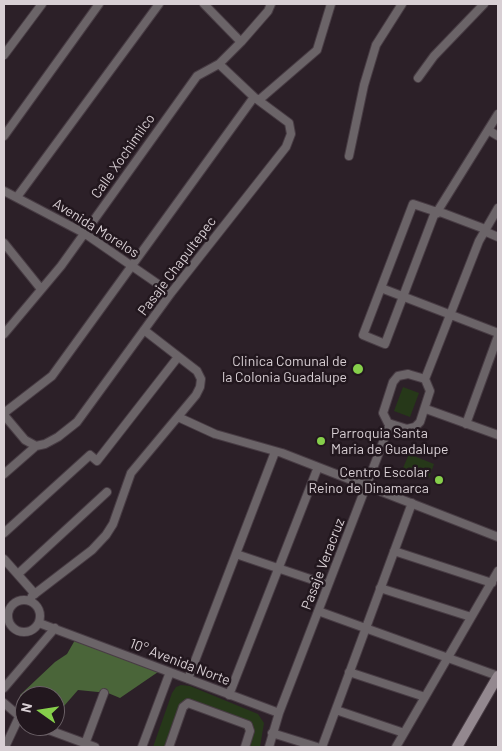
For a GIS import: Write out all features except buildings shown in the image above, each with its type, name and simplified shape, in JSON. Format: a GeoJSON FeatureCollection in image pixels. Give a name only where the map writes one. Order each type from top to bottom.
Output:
{"type":"FeatureCollection","features":[{"type":"Feature","properties":{"kind":"main road"},"geometry":{"type":"LineString","coordinates":[[457,747],[498,676]]}},
{"type":"Feature","properties":{"kind":"street"},"geometry":{"type":"LineString","coordinates":[[4,55],[42,4]]}},
{"type":"Feature","properties":{"kind":"street"},"geometry":{"type":"LineString","coordinates":[[4,136],[99,4]]}},
{"type":"Feature","properties":{"kind":"street"},"geometry":{"type":"LineString","coordinates":[[17,197],[160,4]]}},
{"type":"Feature","properties":{"kind":"street"},"geometry":{"type":"LineString","coordinates":[[204,4],[241,42]]}},
{"type":"Feature","properties":{"kind":"street","name":"Calle Xochimilco"},"geometry":{"type":"LineString","coordinates":[[5,329],[41,289],[84,233],[196,76],[218,64],[241,42],[268,11],[271,4]]}},
{"type":"Feature","properties":{"kind":"street"},"geometry":{"type":"LineString","coordinates":[[36,446],[25,440],[4,414],[52,376],[257,99],[317,50],[331,4]]}},
{"type":"Feature","properties":{"kind":"street"},"geometry":{"type":"LineString","coordinates":[[349,156],[364,85],[376,45],[402,4]]}},
{"type":"Feature","properties":{"kind":"street"},"geometry":{"type":"LineString","coordinates":[[418,78],[434,56],[484,4]]}},
{"type":"Feature","properties":{"kind":"street","name":"Pasaje Chapultepec"},"geometry":{"type":"LineString","coordinates":[[4,474],[36,446],[45,444],[58,437],[77,422],[171,292],[286,147],[291,134],[289,123],[257,99],[218,64]]}},
{"type":"Feature","properties":{"kind":"street"},"geometry":{"type":"LineString","coordinates":[[498,114],[437,212],[431,219],[385,344],[363,336],[413,204],[437,212],[484,230],[498,237]]}},
{"type":"Feature","properties":{"kind":"street"},"geometry":{"type":"LineString","coordinates":[[488,130],[498,136]]}},
{"type":"Feature","properties":{"kind":"street","name":"Avenida Morelos"},"geometry":{"type":"LineString","coordinates":[[4,191],[84,233],[171,292]]}},
{"type":"Feature","properties":{"kind":"street"},"geometry":{"type":"LineString","coordinates":[[425,379],[408,374],[398,376],[393,382],[384,409],[384,416],[390,424],[411,429],[420,422],[426,409],[430,391],[425,379],[484,230],[498,208]]}},
{"type":"Feature","properties":{"kind":"street"},"geometry":{"type":"LineString","coordinates":[[4,243],[41,289]]}},
{"type":"Feature","properties":{"kind":"street"},"geometry":{"type":"LineString","coordinates":[[381,288],[498,334],[466,424]]}},
{"type":"Feature","properties":{"kind":"street"},"geometry":{"type":"LineString","coordinates":[[30,601],[35,594],[92,550],[106,535],[113,524],[131,473],[196,395],[200,387],[201,379],[196,371],[144,330]]}},
{"type":"Feature","properties":{"kind":"street"},"geometry":{"type":"LineString","coordinates":[[4,533],[90,455],[97,461],[178,356]]}},
{"type":"Feature","properties":{"kind":"street"},"geometry":{"type":"LineString","coordinates":[[426,409],[498,435]]}},
{"type":"Feature","properties":{"kind":"street"},"geometry":{"type":"LineString","coordinates":[[178,417],[215,434],[318,467],[498,537]]}},
{"type":"Feature","properties":{"kind":"street","name":"Pasaje Veracruz"},"geometry":{"type":"LineString","coordinates":[[279,713],[390,424]]}},
{"type":"Feature","properties":{"kind":"street"},"geometry":{"type":"LineString","coordinates":[[188,679],[274,452]]}},
{"type":"Feature","properties":{"kind":"street"},"geometry":{"type":"LineString","coordinates":[[229,695],[318,467]]}},
{"type":"Feature","properties":{"kind":"street"},"geometry":{"type":"LineString","coordinates":[[18,574],[107,492]]}},
{"type":"Feature","properties":{"kind":"street"},"geometry":{"type":"LineString","coordinates":[[322,747],[412,503]]}},
{"type":"Feature","properties":{"kind":"street"},"geometry":{"type":"LineString","coordinates":[[394,550],[492,583]]}},
{"type":"Feature","properties":{"kind":"street"},"geometry":{"type":"LineString","coordinates":[[236,554],[328,585]]}},
{"type":"Feature","properties":{"kind":"street"},"geometry":{"type":"LineString","coordinates":[[4,559],[35,594]]}},
{"type":"Feature","properties":{"kind":"street"},"geometry":{"type":"LineString","coordinates":[[396,747],[498,571]]}},
{"type":"Feature","properties":{"kind":"street"},"geometry":{"type":"LineString","coordinates":[[380,588],[471,618]]}},
{"type":"Feature","properties":{"kind":"street"},"geometry":{"type":"LineString","coordinates":[[24,600],[30,601],[39,611],[39,623],[31,630],[20,631],[15,629],[6,620],[14,604],[24,600]]}},
{"type":"Feature","properties":{"kind":"street"},"geometry":{"type":"LineString","coordinates":[[318,611],[498,676]]}},
{"type":"Feature","properties":{"kind":"street","name":"10° Avenida Norte"},"geometry":{"type":"LineString","coordinates":[[39,623],[279,713]]}},
{"type":"Feature","properties":{"kind":"street"},"geometry":{"type":"LineString","coordinates":[[4,688],[55,628]]}},
{"type":"Feature","properties":{"kind":"street"},"geometry":{"type":"LineString","coordinates":[[142,747],[170,672]]}},
{"type":"Feature","properties":{"kind":"street"},"geometry":{"type":"LineString","coordinates":[[349,672],[425,697]]}},
{"type":"Feature","properties":{"kind":"street"},"geometry":{"type":"LineString","coordinates":[[85,744],[104,693]]}},
{"type":"Feature","properties":{"kind":"street"},"geometry":{"type":"LineString","coordinates":[[4,703],[15,713]]}},
{"type":"Feature","properties":{"kind":"street"},"geometry":{"type":"LineString","coordinates":[[169,747],[183,707],[188,703],[248,725],[250,731],[245,747]]}},
{"type":"Feature","properties":{"kind":"street"},"geometry":{"type":"LineString","coordinates":[[336,710],[404,733]]}},
{"type":"Feature","properties":{"kind":"street"},"geometry":{"type":"LineString","coordinates":[[269,747],[279,713]]}},
{"type":"Feature","properties":{"kind":"street"},"geometry":{"type":"LineString","coordinates":[[5,747],[15,731]]}},
{"type":"Feature","properties":{"kind":"street"},"geometry":{"type":"LineString","coordinates":[[272,733],[317,747]]}},
{"type":"Feature","properties":{"kind":"street"},"geometry":{"type":"LineString","coordinates":[[64,736],[95,747]]}},
{"type":"Feature","properties":{"kind":"green space"},"geometry":{"type":"Polygon","coordinates":[[[403,387],[419,393],[410,417],[394,411],[403,387]]]}},
{"type":"Feature","properties":{"kind":"green space"},"geometry":{"type":"Polygon","coordinates":[[[409,454],[434,464],[429,478],[403,468],[409,454]]]}},
{"type":"Feature","properties":{"kind":"green space"},"geometry":{"type":"Polygon","coordinates":[[[75,640],[158,672],[120,698],[108,693],[78,690],[65,705],[65,686],[30,686],[55,662],[67,654],[75,640]]]}},
{"type":"Feature","properties":{"kind":"green space"},"geometry":{"type":"Polygon","coordinates":[[[181,685],[190,686],[258,714],[264,723],[260,747],[243,747],[247,734],[242,726],[186,707],[172,747],[153,747],[172,693],[176,687],[181,685]]]}},
{"type":"Feature","properties":{"kind":"place","name":"Clinica Comunal de la Colonia Guadalupe"},"geometry":{"type":"Point","coordinates":[358,369]}},
{"type":"Feature","properties":{"kind":"place","name":"Parroquia Santa Maria de Guadalupe"},"geometry":{"type":"Point","coordinates":[321,441]}},
{"type":"Feature","properties":{"kind":"place","name":"Centro Escolar Reino de Dinamarca"},"geometry":{"type":"Point","coordinates":[439,480]}}]}
